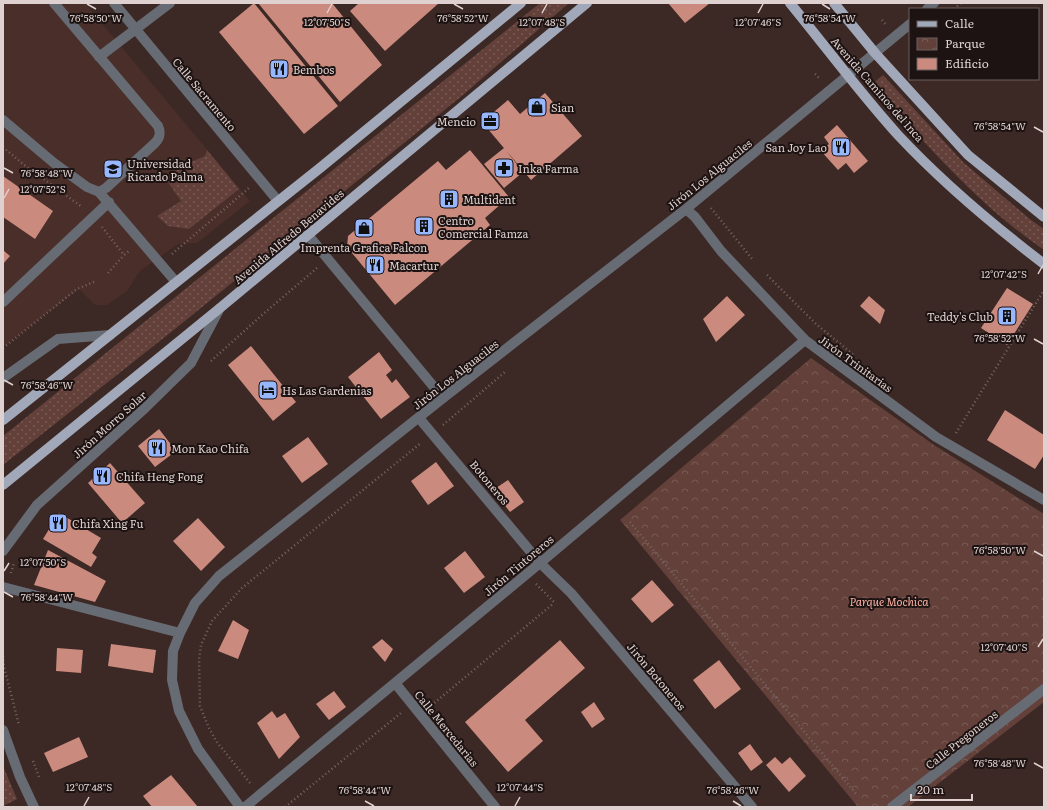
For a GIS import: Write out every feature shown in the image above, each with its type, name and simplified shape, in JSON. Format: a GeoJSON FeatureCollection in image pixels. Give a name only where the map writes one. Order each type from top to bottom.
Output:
{"type":"FeatureCollection","features":[{"type":"Feature","properties":{"kind":"main road"},"geometry":{"type":"LineString","coordinates":[[3,420],[278,201],[521,3]]}},
{"type":"Feature","properties":{"kind":"main road","name":"Avenida Alfredo Benavides"},"geometry":{"type":"LineString","coordinates":[[3,485],[220,308],[587,3]]}},
{"type":"Feature","properties":{"kind":"main road","name":"Avenida Caminos del Inca"},"geometry":{"type":"LineString","coordinates":[[790,3],[848,76],[899,135],[947,183],[1017,244],[1044,264]]}},
{"type":"Feature","properties":{"kind":"main road","name":"Avenida Caminos del Inca"},"geometry":{"type":"LineString","coordinates":[[834,3],[875,53],[968,155],[1044,216]]}},
{"type":"Feature","properties":{"kind":"street"},"geometry":{"type":"LineString","coordinates":[[54,3],[158,126],[160,135],[155,143],[106,188],[99,192]]}},
{"type":"Feature","properties":{"kind":"street","name":"Calle Sacramento"},"geometry":{"type":"LineString","coordinates":[[114,3],[278,201]]}},
{"type":"Feature","properties":{"kind":"street"},"geometry":{"type":"LineString","coordinates":[[99,57],[170,3]]}},
{"type":"Feature","properties":{"kind":"street","name":"Jirón Los Alguaciles"},"geometry":{"type":"LineString","coordinates":[[240,807],[198,749],[179,711],[172,680],[173,651],[195,603],[219,576],[443,398],[686,209],[909,25]]}},
{"type":"Feature","properties":{"kind":"street"},"geometry":{"type":"LineString","coordinates":[[3,120],[54,163],[87,187],[99,192],[176,282]]}},
{"type":"Feature","properties":{"kind":"street"},"geometry":{"type":"LineString","coordinates":[[3,302],[109,202]]}},
{"type":"Feature","properties":{"kind":"street","name":"Jirón Trinitarias"},"geometry":{"type":"LineString","coordinates":[[686,209],[721,251],[805,340],[936,437],[1044,500]]}},
{"type":"Feature","properties":{"kind":"street"},"geometry":{"type":"LineString","coordinates":[[308,235],[443,398]]}},
{"type":"Feature","properties":{"kind":"street","name":"Jirón Morro Solar"},"geometry":{"type":"LineString","coordinates":[[3,551],[37,505],[144,409],[191,363],[220,308]]}},
{"type":"Feature","properties":{"kind":"street"},"geometry":{"type":"LineString","coordinates":[[3,378],[58,339],[110,335]]}},
{"type":"Feature","properties":{"kind":"street","name":"Jirón Tintoreros"},"geometry":{"type":"LineString","coordinates":[[245,807],[540,563],[805,340]]}},
{"type":"Feature","properties":{"kind":"street","name":"Botoneros"},"geometry":{"type":"LineString","coordinates":[[419,418],[434,433],[540,563]]}},
{"type":"Feature","properties":{"kind":"street","name":"Jirón Botoneros"},"geometry":{"type":"LineString","coordinates":[[540,563],[571,593],[752,807]]}},
{"type":"Feature","properties":{"kind":"street"},"geometry":{"type":"LineString","coordinates":[[3,587],[180,633]]}},
{"type":"Feature","properties":{"kind":"street","name":"Calle Mercedarias"},"geometry":{"type":"LineString","coordinates":[[395,683],[495,807]]}},
{"type":"Feature","properties":{"kind":"street","name":"Calle Pregoneros"},"geometry":{"type":"LineString","coordinates":[[892,807],[1044,689]]}},
{"type":"Feature","properties":{"kind":"street"},"geometry":{"type":"LineString","coordinates":[[3,730],[20,777],[34,807]]}},
{"type":"Feature","properties":{"kind":"path"},"geometry":{"type":"LineString","coordinates":[[3,147],[23,164],[94,216],[124,255]]}},
{"type":"Feature","properties":{"kind":"path"},"geometry":{"type":"LineString","coordinates":[[160,264],[260,179]]}},
{"type":"Feature","properties":{"kind":"path"},"geometry":{"type":"LineString","coordinates":[[695,218],[709,206],[756,263]]}},
{"type":"Feature","properties":{"kind":"path"},"geometry":{"type":"LineString","coordinates":[[108,273],[124,255],[141,241]]}},
{"type":"Feature","properties":{"kind":"path"},"geometry":{"type":"LineString","coordinates":[[767,274],[816,324],[858,358]]}},
{"type":"Feature","properties":{"kind":"path"},"geometry":{"type":"LineString","coordinates":[[3,348],[77,289],[96,281]]}},
{"type":"Feature","properties":{"kind":"path"},"geometry":{"type":"LineString","coordinates":[[949,444],[1044,290]]}},
{"type":"Feature","properties":{"kind":"path"},"geometry":{"type":"LineString","coordinates":[[260,796],[216,741],[200,706],[199,660],[201,645],[212,621],[242,588],[434,433],[507,369]]}},
{"type":"Feature","properties":{"kind":"path"},"geometry":{"type":"LineString","coordinates":[[950,428],[956,433]]}},
{"type":"Feature","properties":{"kind":"path"},"geometry":{"type":"LineString","coordinates":[[630,522],[857,795]]}},
{"type":"Feature","properties":{"kind":"path"},"geometry":{"type":"LineString","coordinates":[[3,656],[4,667],[20,731]]}},
{"type":"Feature","properties":{"kind":"path"},"geometry":{"type":"LineString","coordinates":[[32,759],[40,780]]}},
{"type":"Feature","properties":{"kind":"shaded area","name":"Universidad Ricardo Palma"},"geometry":{"type":"Polygon","coordinates":[[[3,3],[85,3],[250,201],[197,243],[178,244],[140,271],[127,291],[107,305],[94,304],[79,289],[3,347],[3,3]]]}},
{"type":"Feature","properties":{"kind":"green space"},"geometry":{"type":"Polygon","coordinates":[[[540,3],[569,3],[463,95],[175,329],[3,465],[3,436],[540,3]]]}},
{"type":"Feature","properties":{"kind":"green space"},"geometry":{"type":"Polygon","coordinates":[[[883,75],[963,162],[1031,220],[1044,229],[1044,250],[997,213],[932,151],[872,84],[883,75]]]}},
{"type":"Feature","properties":{"kind":"green space"},"geometry":{"type":"Polygon","coordinates":[[[207,150],[239,189],[189,229],[168,226],[157,216],[181,201],[166,179],[182,166],[205,156],[207,150]]]}},
{"type":"Feature","properties":{"kind":"green space","name":"Parque Mochica"},"geometry":{"type":"Polygon","coordinates":[[[811,358],[934,445],[1044,514],[1044,702],[908,807],[858,807],[620,520],[811,358]]]}},
{"type":"Feature","properties":{"kind":"green space"},"geometry":{"type":"Polygon","coordinates":[[[3,766],[17,799],[3,806],[3,766]]]}},
{"type":"Feature","properties":{"kind":"building","name":"Bembos"},"geometry":{"type":"Polygon","coordinates":[[[254,3],[338,106],[304,134],[219,32],[254,3]]]}},
{"type":"Feature","properties":{"kind":"building"},"geometry":{"type":"Polygon","coordinates":[[[258,3],[332,3],[382,65],[340,102],[258,3]]]}},
{"type":"Feature","properties":{"kind":"building"},"geometry":{"type":"Polygon","coordinates":[[[359,3],[439,3],[385,51],[350,11],[359,3]]]}},
{"type":"Feature","properties":{"kind":"building"},"geometry":{"type":"Polygon","coordinates":[[[668,3],[710,3],[685,23],[668,3]]]}},
{"type":"Feature","properties":{"kind":"building"},"geometry":{"type":"Polygon","coordinates":[[[545,93],[582,136],[531,180],[482,122],[508,100],[520,114],[545,93]]]}},
{"type":"Feature","properties":{"kind":"building","name":"San Joy Lao"},"geometry":{"type":"Polygon","coordinates":[[[837,125],[868,161],[854,173],[846,163],[838,170],[821,151],[829,144],[824,137],[837,125]]]}},
{"type":"Feature","properties":{"kind":"building","name":"Inka Farma"},"geometry":{"type":"Polygon","coordinates":[[[504,148],[523,172],[504,188],[484,164],[504,148]]]}},
{"type":"Feature","properties":{"kind":"building"},"geometry":{"type":"Polygon","coordinates":[[[470,150],[509,197],[485,218],[490,225],[395,305],[347,247],[348,236],[438,161],[446,170],[470,150]]]}},
{"type":"Feature","properties":{"kind":"building"},"geometry":{"type":"Polygon","coordinates":[[[3,176],[53,211],[35,239],[3,217],[3,176]]]}},
{"type":"Feature","properties":{"kind":"building"},"geometry":{"type":"Polygon","coordinates":[[[3,250],[10,256],[3,264],[3,250]]]}},
{"type":"Feature","properties":{"kind":"building","name":"Teddy's Club"},"geometry":{"type":"Polygon","coordinates":[[[1007,288],[1033,304],[1007,345],[981,328],[1007,288]]]}},
{"type":"Feature","properties":{"kind":"building"},"geometry":{"type":"Polygon","coordinates":[[[727,296],[745,315],[716,342],[703,319],[727,296]]]}},
{"type":"Feature","properties":{"kind":"building"},"geometry":{"type":"Polygon","coordinates":[[[869,296],[885,310],[880,324],[860,306],[869,296]]]}},
{"type":"Feature","properties":{"kind":"building","name":"Hs Las Gardenias"},"geometry":{"type":"Polygon","coordinates":[[[251,346],[296,402],[273,421],[228,365],[251,346]]]}},
{"type":"Feature","properties":{"kind":"building"},"geometry":{"type":"Polygon","coordinates":[[[379,352],[392,370],[386,375],[392,383],[396,379],[410,397],[381,419],[348,377],[379,352]]]}},
{"type":"Feature","properties":{"kind":"building"},"geometry":{"type":"Polygon","coordinates":[[[1005,410],[1044,435],[1044,455],[1035,469],[987,440],[1005,410]]]}},
{"type":"Feature","properties":{"kind":"building","name":"Mon Kao Chifa"},"geometry":{"type":"Polygon","coordinates":[[[159,429],[176,451],[155,467],[138,446],[159,429]]]}},
{"type":"Feature","properties":{"kind":"building"},"geometry":{"type":"Polygon","coordinates":[[[308,437],[328,464],[302,483],[282,456],[308,437]]]}},
{"type":"Feature","properties":{"kind":"building"},"geometry":{"type":"Polygon","coordinates":[[[436,462],[454,486],[428,505],[411,481],[436,462]]]}},
{"type":"Feature","properties":{"kind":"building"},"geometry":{"type":"Polygon","coordinates":[[[110,463],[145,503],[122,523],[88,483],[110,463]]]}},
{"type":"Feature","properties":{"kind":"building"},"geometry":{"type":"Polygon","coordinates":[[[508,480],[524,502],[510,512],[493,490],[508,480]]]}},
{"type":"Feature","properties":{"kind":"building"},"geometry":{"type":"Polygon","coordinates":[[[59,513],[101,538],[92,553],[97,557],[91,567],[43,539],[59,513]]]}},
{"type":"Feature","properties":{"kind":"building"},"geometry":{"type":"Polygon","coordinates":[[[198,518],[225,547],[201,571],[173,541],[198,518]]]}},
{"type":"Feature","properties":{"kind":"building"},"geometry":{"type":"Polygon","coordinates":[[[48,550],[106,581],[95,602],[34,585],[48,550]]]}},
{"type":"Feature","properties":{"kind":"building"},"geometry":{"type":"Polygon","coordinates":[[[465,551],[485,577],[464,593],[444,568],[465,551]]]}},
{"type":"Feature","properties":{"kind":"building"},"geometry":{"type":"Polygon","coordinates":[[[652,580],[674,605],[652,623],[631,599],[652,580]]]}},
{"type":"Feature","properties":{"kind":"building"},"geometry":{"type":"Polygon","coordinates":[[[233,620],[249,630],[238,659],[218,651],[233,620]]]}},
{"type":"Feature","properties":{"kind":"building"},"geometry":{"type":"Polygon","coordinates":[[[382,639],[393,649],[385,662],[372,647],[382,639]]]}},
{"type":"Feature","properties":{"kind":"building"},"geometry":{"type":"Polygon","coordinates":[[[560,640],[585,668],[525,720],[543,741],[508,772],[465,722],[560,640]]]}},
{"type":"Feature","properties":{"kind":"building"},"geometry":{"type":"Polygon","coordinates":[[[111,644],[156,650],[153,673],[108,666],[111,644]]]}},
{"type":"Feature","properties":{"kind":"building"},"geometry":{"type":"Polygon","coordinates":[[[57,648],[83,650],[81,673],[56,671],[57,648]]]}},
{"type":"Feature","properties":{"kind":"building"},"geometry":{"type":"Polygon","coordinates":[[[719,660],[741,689],[715,709],[693,680],[719,660]]]}},
{"type":"Feature","properties":{"kind":"building"},"geometry":{"type":"Polygon","coordinates":[[[334,691],[346,707],[329,720],[316,704],[334,691]]]}},
{"type":"Feature","properties":{"kind":"building"},"geometry":{"type":"Polygon","coordinates":[[[594,702],[605,719],[592,728],[581,712],[594,702]]]}},
{"type":"Feature","properties":{"kind":"building"},"geometry":{"type":"Polygon","coordinates":[[[272,711],[277,718],[285,713],[300,737],[279,759],[257,723],[272,711]]]}},
{"type":"Feature","properties":{"kind":"building"},"geometry":{"type":"Polygon","coordinates":[[[79,737],[88,757],[53,772],[44,753],[79,737]]]}},
{"type":"Feature","properties":{"kind":"building"},"geometry":{"type":"Polygon","coordinates":[[[750,744],[763,762],[751,771],[738,753],[750,744]]]}},
{"type":"Feature","properties":{"kind":"building"},"geometry":{"type":"Polygon","coordinates":[[[775,757],[782,764],[790,757],[806,776],[789,792],[766,765],[775,757]]]}},
{"type":"Feature","properties":{"kind":"building"},"geometry":{"type":"Polygon","coordinates":[[[171,775],[198,807],[152,807],[143,796],[171,775]]]}},
{"type":"Feature","properties":{"kind":"place","name":"Bembos"},"geometry":{"type":"Point","coordinates":[279,69]}},
{"type":"Feature","properties":{"kind":"place","name":"Sian"},"geometry":{"type":"Point","coordinates":[537,107]}},
{"type":"Feature","properties":{"kind":"place","name":"Mencio"},"geometry":{"type":"Point","coordinates":[490,121]}},
{"type":"Feature","properties":{"kind":"place","name":"San Joy Lao"},"geometry":{"type":"Point","coordinates":[841,147]}},
{"type":"Feature","properties":{"kind":"place","name":"Inka Farma"},"geometry":{"type":"Point","coordinates":[504,168]}},
{"type":"Feature","properties":{"kind":"place","name":"Universidad Ricardo Palma"},"geometry":{"type":"Point","coordinates":[113,169]}},
{"type":"Feature","properties":{"kind":"place","name":"Multident"},"geometry":{"type":"Point","coordinates":[449,199]}},
{"type":"Feature","properties":{"kind":"place","name":"Centro Comercial Famza"},"geometry":{"type":"Point","coordinates":[424,226]}},
{"type":"Feature","properties":{"kind":"place","name":"Imprenta Grafica Falcon"},"geometry":{"type":"Point","coordinates":[364,228]}},
{"type":"Feature","properties":{"kind":"place","name":"Macartur"},"geometry":{"type":"Point","coordinates":[375,265]}},
{"type":"Feature","properties":{"kind":"place","name":"Teddy's Club"},"geometry":{"type":"Point","coordinates":[1007,316]}},
{"type":"Feature","properties":{"kind":"place","name":"Hs Las Gardenias"},"geometry":{"type":"Point","coordinates":[268,390]}},
{"type":"Feature","properties":{"kind":"place","name":"Mon Kao Chifa"},"geometry":{"type":"Point","coordinates":[157,448]}},
{"type":"Feature","properties":{"kind":"place","name":"Chifa Heng Fong"},"geometry":{"type":"Point","coordinates":[102,476]}},
{"type":"Feature","properties":{"kind":"place","name":"Chifa Xing Fu"},"geometry":{"type":"Point","coordinates":[58,523]}}]}
